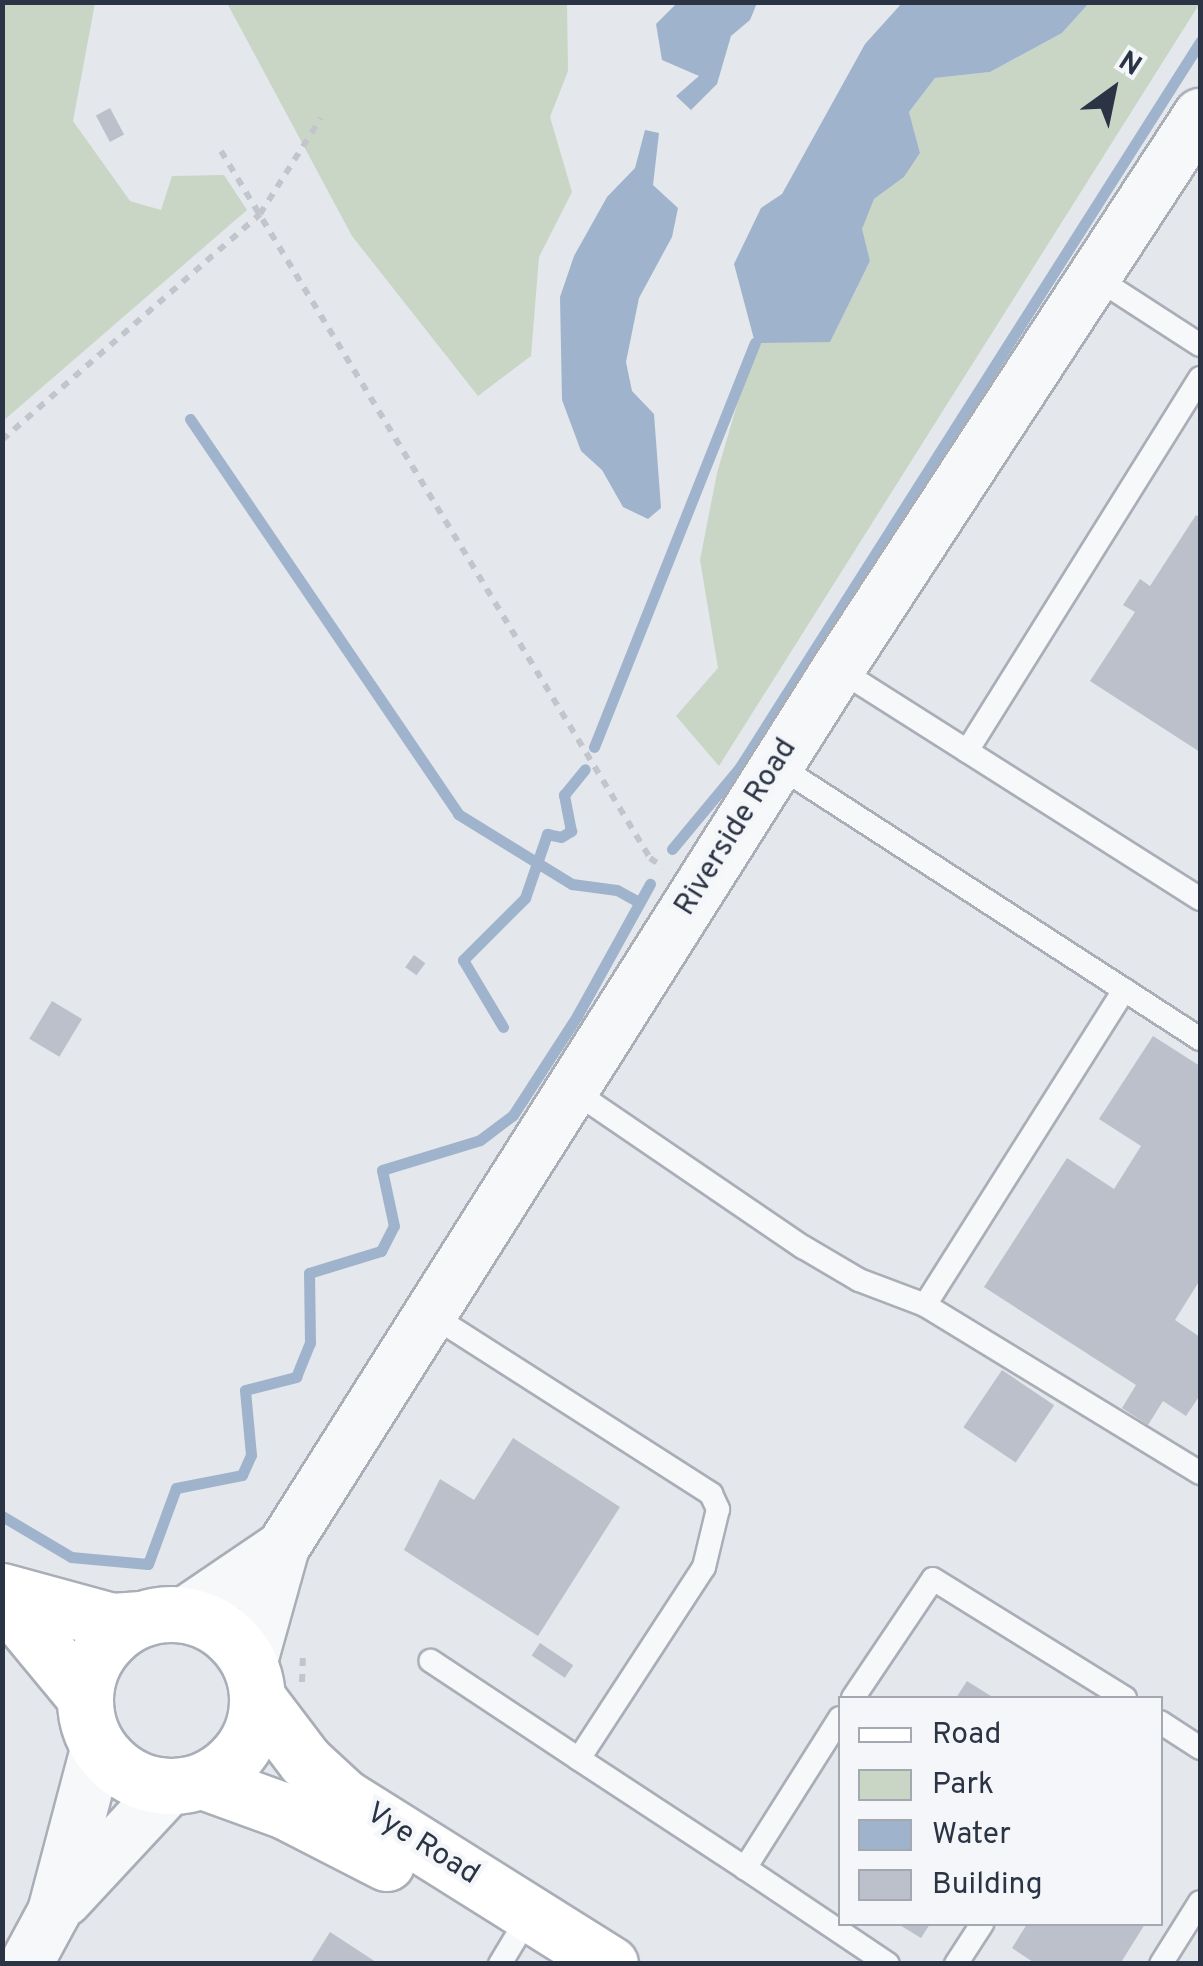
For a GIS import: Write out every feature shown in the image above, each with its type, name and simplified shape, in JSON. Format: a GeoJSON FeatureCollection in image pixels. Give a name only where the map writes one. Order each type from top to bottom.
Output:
{"type":"FeatureCollection","features":[{"type":"Feature","properties":{"kind":"main road"},"geometry":{"type":"LineString","coordinates":[[2,1594],[112,1621],[162,1617],[234,1641],[270,1685],[243,1749],[186,1784],[117,1768],[91,1721],[2,1594]]}},
{"type":"Feature","properties":{"kind":"main road"},"geometry":{"type":"LineString","coordinates":[[91,1721],[91,1666],[108,1641],[162,1617]]}},
{"type":"Feature","properties":{"kind":"main road","name":"Vye Road"},"geometry":{"type":"LineString","coordinates":[[270,1685],[304,1761],[344,1797],[610,1964]]}},
{"type":"Feature","properties":{"kind":"main road","name":"Vye Road"},"geometry":{"type":"LineString","coordinates":[[186,1784],[331,1831],[523,1955]]}},
{"type":"Feature","properties":{"kind":"street","name":"Riverside Road"},"geometry":{"type":"LineString","coordinates":[[162,1617],[282,1546],[777,764],[1098,279],[1200,115]]}},
{"type":"Feature","properties":{"kind":"street","name":"Riverside Road"},"geometry":{"type":"LineString","coordinates":[[270,1685],[282,1546]]}},
{"type":"Feature","properties":{"kind":"street"},"geometry":{"type":"LineString","coordinates":[[26,1964],[54,1912],[91,1721]]}},
{"type":"Feature","properties":{"kind":"street"},"geometry":{"type":"LineString","coordinates":[[54,1912],[186,1784]]}},
{"type":"Feature","properties":{"kind":"lane"},"geometry":{"type":"LineString","coordinates":[[1098,279],[1200,345]]}},
{"type":"Feature","properties":{"kind":"lane"},"geometry":{"type":"LineString","coordinates":[[968,752],[1200,378]]}},
{"type":"Feature","properties":{"kind":"lane"},"geometry":{"type":"LineString","coordinates":[[838,669],[1200,899]]}},
{"type":"Feature","properties":{"kind":"lane"},"geometry":{"type":"LineString","coordinates":[[777,764],[1200,1039]]}},
{"type":"Feature","properties":{"kind":"lane"},"geometry":{"type":"LineString","coordinates":[[925,1305],[1124,990]]}},
{"type":"Feature","properties":{"kind":"lane"},"geometry":{"type":"LineString","coordinates":[[570,1089],[803,1246],[859,1280],[925,1305],[1200,1474]]}},
{"type":"Feature","properties":{"kind":"lane"},"geometry":{"type":"LineString","coordinates":[[430,1314],[717,1501],[704,1567],[580,1759]]}},
{"type":"Feature","properties":{"kind":"lane"},"geometry":{"type":"LineString","coordinates":[[853,1696],[933,1579],[1122,1696]]}},
{"type":"Feature","properties":{"kind":"lane"},"geometry":{"type":"LineString","coordinates":[[431,1661],[888,1964]]}},
{"type":"Feature","properties":{"kind":"lane"},"geometry":{"type":"LineString","coordinates":[[745,1868],[838,1721]]}},
{"type":"Feature","properties":{"kind":"lane"},"geometry":{"type":"LineString","coordinates":[[1163,1724],[1200,1748]]}},
{"type":"Feature","properties":{"kind":"lane"},"geometry":{"type":"LineString","coordinates":[[1161,1964],[1200,1902]]}},
{"type":"Feature","properties":{"kind":"lane"},"geometry":{"type":"LineString","coordinates":[[956,1964],[981,1926]]}},
{"type":"Feature","properties":{"kind":"path"},"geometry":{"type":"LineString","coordinates":[[2,440],[260,214],[321,118]]}},
{"type":"Feature","properties":{"kind":"path"},"geometry":{"type":"LineString","coordinates":[[221,151],[650,858],[697,891]]}},
{"type":"Feature","properties":{"kind":"path"},"geometry":{"type":"LineString","coordinates":[[270,1685],[304,1642]]}},
{"type":"Feature","properties":{"kind":"green space"},"geometry":{"type":"Polygon","coordinates":[[[3,2],[95,3],[73,121],[130,201],[161,210],[172,176],[224,175],[247,210],[3,421],[3,2]]]}},
{"type":"Feature","properties":{"kind":"green space"},"geometry":{"type":"Polygon","coordinates":[[[227,3],[567,3],[568,71],[550,117],[572,192],[539,257],[531,356],[478,396],[352,236],[227,3]]]}},
{"type":"Feature","properties":{"kind":"green space"},"geometry":{"type":"Polygon","coordinates":[[[1089,3],[1200,3],[719,766],[676,716],[718,668],[700,560],[717,473],[755,343],[830,341],[870,261],[861,229],[874,199],[904,177],[920,153],[909,112],[935,78],[990,72],[1062,33],[1089,3]]]}},
{"type":"Feature","properties":{"kind":"water"},"geometry":{"type":"Polygon","coordinates":[[[678,2],[757,3],[750,20],[731,36],[717,84],[691,110],[676,96],[699,76],[662,60],[656,24],[678,2]]]}},
{"type":"Feature","properties":{"kind":"water"},"geometry":{"type":"Polygon","coordinates":[[[902,3],[1089,3],[1062,33],[990,72],[935,78],[909,112],[920,153],[904,177],[874,199],[862,229],[870,261],[830,342],[755,343],[734,264],[761,208],[782,194],[865,44],[902,3]]]}},
{"type":"Feature","properties":{"kind":"water"},"geometry":{"type":"Polygon","coordinates":[[[645,130],[659,133],[653,185],[678,208],[672,237],[639,298],[626,362],[632,391],[654,414],[661,508],[648,519],[623,507],[602,470],[581,451],[562,400],[560,297],[574,256],[607,197],[635,168],[645,130]]]}},
{"type":"Feature","properties":{"kind":"building"},"geometry":{"type":"Polygon","coordinates":[[[110,108],[124,134],[110,142],[96,116],[110,108]]]}},
{"type":"Feature","properties":{"kind":"building"},"geometry":{"type":"Polygon","coordinates":[[[1196,515],[1200,518],[1200,752],[1090,681],[1135,612],[1123,605],[1140,579],[1150,586],[1196,515]]]}},
{"type":"Feature","properties":{"kind":"building"},"geometry":{"type":"Polygon","coordinates":[[[414,955],[425,963],[417,975],[405,967],[414,955]]]}},
{"type":"Feature","properties":{"kind":"building"},"geometry":{"type":"Polygon","coordinates":[[[52,1001],[82,1019],[59,1057],[29,1039],[52,1001]]]}},
{"type":"Feature","properties":{"kind":"building"},"geometry":{"type":"Polygon","coordinates":[[[1153,1036],[1200,1066],[1200,1280],[1175,1320],[1200,1337],[1200,1395],[1186,1416],[1163,1401],[1148,1425],[1122,1408],[1136,1385],[984,1287],[1067,1158],[1114,1189],[1141,1146],[1099,1119],[1153,1036]]]}},
{"type":"Feature","properties":{"kind":"building"},"geometry":{"type":"Polygon","coordinates":[[[1002,1370],[1054,1405],[1016,1462],[963,1427],[1002,1370]]]}},
{"type":"Feature","properties":{"kind":"building"},"geometry":{"type":"Polygon","coordinates":[[[513,1438],[620,1507],[538,1636],[404,1550],[440,1479],[474,1500],[513,1438]]]}},
{"type":"Feature","properties":{"kind":"building"},"geometry":{"type":"Polygon","coordinates":[[[540,1643],[573,1665],[565,1678],[532,1655],[540,1643]]]}},
{"type":"Feature","properties":{"kind":"building"},"geometry":{"type":"Polygon","coordinates":[[[967,1681],[991,1696],[957,1696],[967,1681]]]}},
{"type":"Feature","properties":{"kind":"building"},"geometry":{"type":"Polygon","coordinates":[[[901,1926],[929,1926],[921,1938],[901,1926]]]}},
{"type":"Feature","properties":{"kind":"building"},"geometry":{"type":"Polygon","coordinates":[[[1026,1926],[1144,1926],[1120,1964],[1036,1964],[1012,1948],[1026,1926]]]}},
{"type":"Feature","properties":{"kind":"building"},"geometry":{"type":"Polygon","coordinates":[[[330,1932],[379,1964],[310,1964],[330,1932]]]}},
{"type":"Feature","properties":{"kind":"waterway"},"geometry":{"type":"LineString","coordinates":[[672,849],[740,767],[1200,42]]}},
{"type":"Feature","properties":{"kind":"waterway"},"geometry":{"type":"LineString","coordinates":[[594,747],[755,343]]}},
{"type":"Feature","properties":{"kind":"waterway"},"geometry":{"type":"LineString","coordinates":[[190,419],[458,814],[572,884],[617,890],[637,901]]}},
{"type":"Feature","properties":{"kind":"waterway"},"geometry":{"type":"LineString","coordinates":[[503,1027],[463,960],[525,898],[547,834],[561,837],[571,831],[564,795],[585,769]]}},
{"type":"Feature","properties":{"kind":"waterway"},"geometry":{"type":"LineString","coordinates":[[2,1516],[71,1557],[148,1564],[176,1488],[242,1475],[251,1455],[245,1390],[296,1377],[310,1343],[309,1273],[381,1251],[394,1226],[382,1170],[480,1140],[513,1115],[577,1016],[650,884]]}}]}
